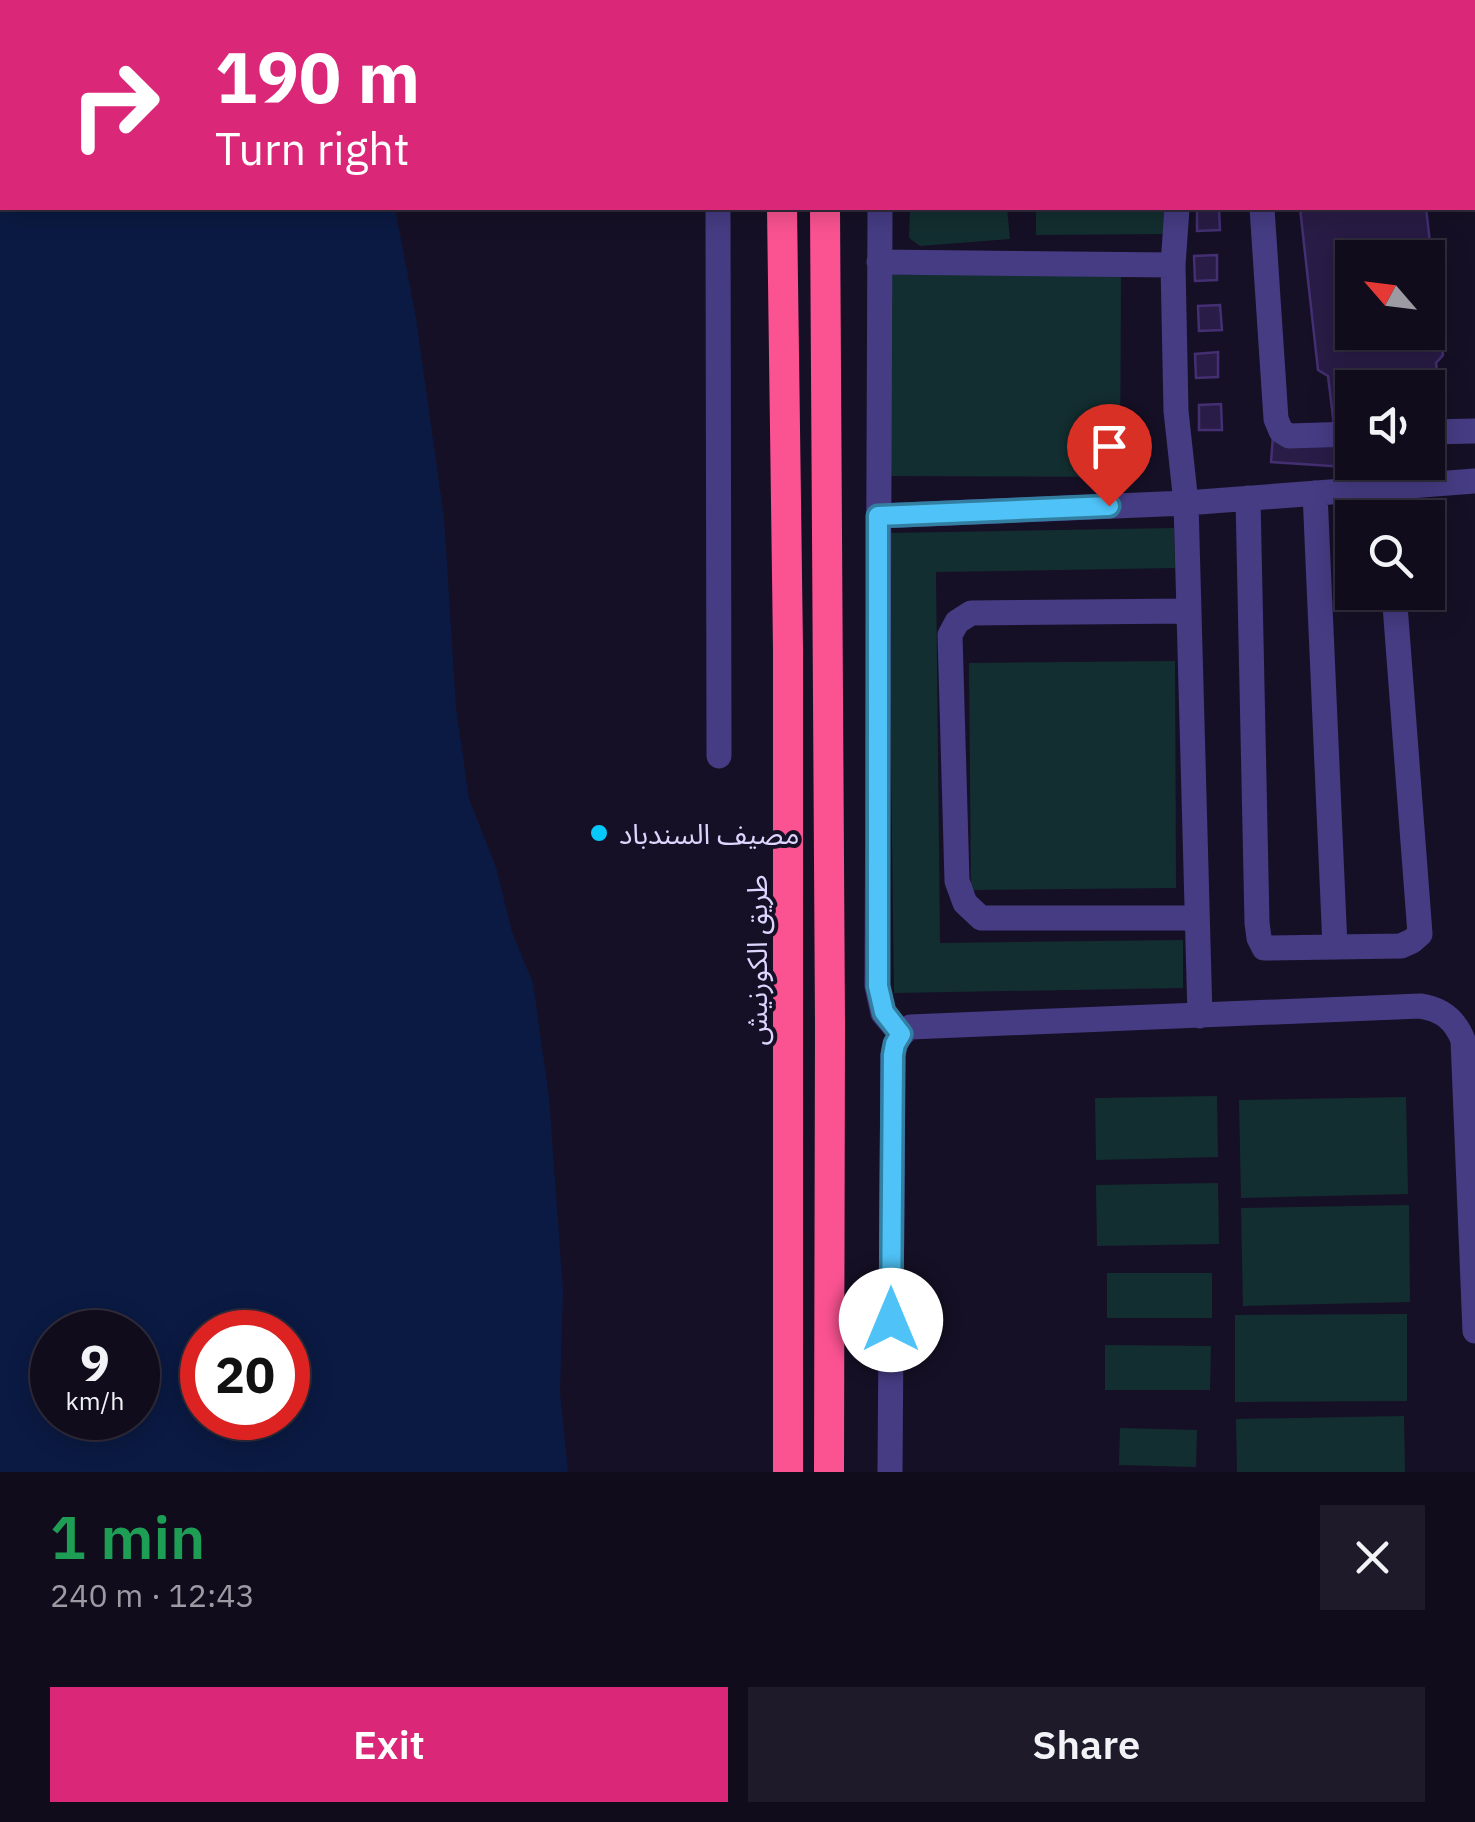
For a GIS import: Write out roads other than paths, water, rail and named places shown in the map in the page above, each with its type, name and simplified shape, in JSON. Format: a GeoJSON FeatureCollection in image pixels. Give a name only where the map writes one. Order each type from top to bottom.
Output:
{"type":"FeatureCollection","features":[{"type":"Feature","properties":{"kind":"highway","name":"طريق الكورنيش"},"geometry":{"type":"LineString","coordinates":[[782,210],[788,687],[788,1472]]}},
{"type":"Feature","properties":{"kind":"highway"},"geometry":{"type":"LineString","coordinates":[[824,210],[829,1472]]}},
{"type":"Feature","properties":{"kind":"street"},"geometry":{"type":"LineString","coordinates":[[718,210],[718,756]]}},
{"type":"Feature","properties":{"kind":"street"},"geometry":{"type":"LineString","coordinates":[[880,210],[878,986],[884,1012],[901,1034]]}},
{"type":"Feature","properties":{"kind":"street"},"geometry":{"type":"LineString","coordinates":[[1177,210],[1173,265],[1176,411],[1186,503],[1200,1016]]}},
{"type":"Feature","properties":{"kind":"street"},"geometry":{"type":"LineString","coordinates":[[1262,210],[1276,419],[1281,431],[1290,436],[1335,435]]}},
{"type":"Feature","properties":{"kind":"street"},"geometry":{"type":"LineString","coordinates":[[879,262],[1173,265]]}},
{"type":"Feature","properties":{"kind":"street"},"geometry":{"type":"LineString","coordinates":[[1445,432],[1475,431]]}},
{"type":"Feature","properties":{"kind":"street"},"geometry":{"type":"LineString","coordinates":[[878,516],[1186,503],[1475,481]]}},
{"type":"Feature","properties":{"kind":"street"},"geometry":{"type":"LineString","coordinates":[[1386,488],[1387,500]]}},
{"type":"Feature","properties":{"kind":"street"},"geometry":{"type":"LineString","coordinates":[[1315,493],[1335,947]]}},
{"type":"Feature","properties":{"kind":"street"},"geometry":{"type":"LineString","coordinates":[[1248,498],[1259,938],[1264,948],[1401,946],[1420,934],[1395,610]]}},
{"type":"Feature","properties":{"kind":"street"},"geometry":{"type":"LineString","coordinates":[[1189,610],[971,613],[957,622],[950,635],[957,880],[966,903],[981,918],[1197,918]]}},
{"type":"Feature","properties":{"kind":"street"},"geometry":{"type":"LineString","coordinates":[[890,1472],[893,1055],[901,1034],[910,1027],[1432,1008],[1452,1020],[1462,1040],[1475,1331]]}},
{"type":"Feature","properties":{"kind":"water"},"geometry":{"type":"Polygon","coordinates":[[[0,210],[395,210],[416,318],[444,518],[456,707],[469,799],[496,867],[512,932],[533,983],[549,1097],[563,1291],[560,1392],[568,1472],[0,1472],[0,210]]]}},
{"type":"Feature","properties":{"kind":"place","name":"مصيف السندباد"},"geometry":{"type":"Point","coordinates":[599,833]}}]}
